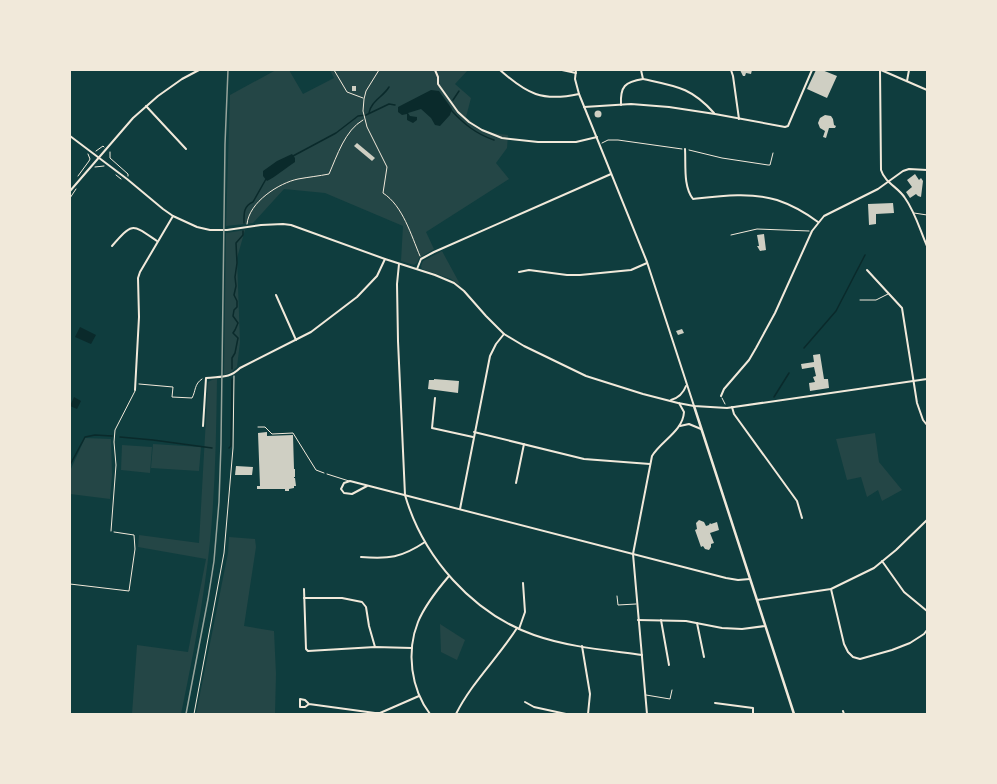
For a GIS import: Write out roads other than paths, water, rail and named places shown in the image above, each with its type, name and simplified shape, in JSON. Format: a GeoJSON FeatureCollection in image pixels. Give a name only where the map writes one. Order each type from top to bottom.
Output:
{"type":"FeatureCollection","features":[{"type":"Feature","properties":{"kind":"street"},"geometry":{"type":"LineString","coordinates":[[70,191],[133,118],[170,87],[199,70]]}},
{"type":"Feature","properties":{"kind":"street"},"geometry":{"type":"LineString","coordinates":[[435,70],[438,77],[438,84],[460,115],[475,127],[502,138],[538,142],[582,141],[597,137]]}},
{"type":"Feature","properties":{"kind":"street"},"geometry":{"type":"LineString","coordinates":[[500,70],[529,92],[547,96],[569,96],[579,94]]}},
{"type":"Feature","properties":{"kind":"street"},"geometry":{"type":"LineString","coordinates":[[562,70],[576,71],[575,78],[579,94],[647,262],[794,714]]}},
{"type":"Feature","properties":{"kind":"street"},"geometry":{"type":"LineString","coordinates":[[641,70],[643,78]]}},
{"type":"Feature","properties":{"kind":"street"},"geometry":{"type":"LineString","coordinates":[[731,70],[739,119]]}},
{"type":"Feature","properties":{"kind":"street"},"geometry":{"type":"LineString","coordinates":[[584,107],[621,105],[662,106],[715,114],[782,128],[788,126],[812,70]]}},
{"type":"Feature","properties":{"kind":"street"},"geometry":{"type":"LineString","coordinates":[[927,90],[881,70],[883,176],[904,196],[927,246]]}},
{"type":"Feature","properties":{"kind":"street"},"geometry":{"type":"LineString","coordinates":[[907,81],[909,70]]}},
{"type":"Feature","properties":{"kind":"street"},"geometry":{"type":"LineString","coordinates":[[621,105],[622,91],[625,86],[630,82],[643,78],[687,90],[706,103],[715,114]]}},
{"type":"Feature","properties":{"kind":"street"},"geometry":{"type":"LineString","coordinates":[[146,106],[186,149]]}},
{"type":"Feature","properties":{"kind":"street"},"geometry":{"type":"LineString","coordinates":[[70,136],[99,157],[172,216],[197,227],[210,230],[230,230],[247,226],[275,224],[291,226],[435,275],[454,283],[464,291],[504,334],[524,346],[586,376],[643,394],[694,406],[727,408],[927,379]]}},
{"type":"Feature","properties":{"kind":"street"},"geometry":{"type":"LineString","coordinates":[[685,149],[686,178],[689,194],[693,199],[714,196],[764,197],[778,200],[803,211],[818,222]]}},
{"type":"Feature","properties":{"kind":"street"},"geometry":{"type":"LineString","coordinates":[[721,396],[724,389],[749,360],[756,348],[775,313],[812,231],[818,222],[829,212],[878,189],[903,170],[927,170]]}},
{"type":"Feature","properties":{"kind":"street"},"geometry":{"type":"LineString","coordinates":[[417,269],[421,259],[611,174]]}},
{"type":"Feature","properties":{"kind":"street"},"geometry":{"type":"LineString","coordinates":[[135,390],[139,317],[138,278],[172,216]]}},
{"type":"Feature","properties":{"kind":"street"},"geometry":{"type":"LineString","coordinates":[[112,246],[125,232],[131,228],[138,228],[157,241]]}},
{"type":"Feature","properties":{"kind":"street"},"geometry":{"type":"LineString","coordinates":[[203,426],[206,378],[234,374],[240,368],[311,332],[357,296],[375,279],[385,259]]}},
{"type":"Feature","properties":{"kind":"street"},"geometry":{"type":"LineString","coordinates":[[519,272],[529,270],[567,275],[580,275],[631,270],[647,262]]}},
{"type":"Feature","properties":{"kind":"street"},"geometry":{"type":"LineString","coordinates":[[399,264],[397,284],[398,341],[405,495],[409,508],[425,542],[449,576],[464,592],[481,606],[518,629],[555,641],[642,655]]}},
{"type":"Feature","properties":{"kind":"street"},"geometry":{"type":"LineString","coordinates":[[867,270],[902,308],[917,403],[923,420],[927,425]]}},
{"type":"Feature","properties":{"kind":"street"},"geometry":{"type":"LineString","coordinates":[[276,295],[296,340]]}},
{"type":"Feature","properties":{"kind":"street"},"geometry":{"type":"LineString","coordinates":[[460,509],[490,356],[496,344],[504,334]]}},
{"type":"Feature","properties":{"kind":"street"},"geometry":{"type":"LineString","coordinates":[[669,401],[678,397],[687,385]]}},
{"type":"Feature","properties":{"kind":"street"},"geometry":{"type":"LineString","coordinates":[[435,398],[432,428],[473,438]]}},
{"type":"Feature","properties":{"kind":"street"},"geometry":{"type":"LineString","coordinates":[[647,714],[633,554],[652,456],[655,450],[680,426],[684,412],[678,403]]}},
{"type":"Feature","properties":{"kind":"street"},"geometry":{"type":"LineString","coordinates":[[732,407],[734,414],[797,501],[802,518]]}},
{"type":"Feature","properties":{"kind":"street"},"geometry":{"type":"LineString","coordinates":[[680,426],[689,424],[701,429]]}},
{"type":"Feature","properties":{"kind":"street"},"geometry":{"type":"LineString","coordinates":[[474,432],[584,459],[650,464]]}},
{"type":"Feature","properties":{"kind":"street"},"geometry":{"type":"LineString","coordinates":[[516,483],[524,444]]}},
{"type":"Feature","properties":{"kind":"street"},"geometry":{"type":"LineString","coordinates":[[367,486],[352,494],[346,494],[342,491],[344,483],[350,481],[726,578],[738,580],[750,579]]}},
{"type":"Feature","properties":{"kind":"street"},"geometry":{"type":"LineString","coordinates":[[757,600],[831,589],[862,574],[882,562],[927,520]]}},
{"type":"Feature","properties":{"kind":"street"},"geometry":{"type":"LineString","coordinates":[[361,557],[395,557],[410,552],[425,542]]}},
{"type":"Feature","properties":{"kind":"street"},"geometry":{"type":"LineString","coordinates":[[882,562],[904,592],[927,611]]}},
{"type":"Feature","properties":{"kind":"street"},"geometry":{"type":"LineString","coordinates":[[430,714],[420,696],[413,675],[412,648],[414,633],[423,612],[435,592],[449,576]]}},
{"type":"Feature","properties":{"kind":"street"},"geometry":{"type":"LineString","coordinates":[[456,714],[475,683],[518,629],[525,612],[523,583]]}},
{"type":"Feature","properties":{"kind":"street"},"geometry":{"type":"LineString","coordinates":[[304,589],[308,651],[375,647],[412,648]]}},
{"type":"Feature","properties":{"kind":"street"},"geometry":{"type":"LineString","coordinates":[[831,589],[848,652],[856,658],[860,659],[910,643],[924,634],[927,630]]}},
{"type":"Feature","properties":{"kind":"street"},"geometry":{"type":"LineString","coordinates":[[304,598],[342,598],[362,602],[366,607],[369,626],[375,647]]}},
{"type":"Feature","properties":{"kind":"street"},"geometry":{"type":"LineString","coordinates":[[638,620],[686,621],[735,629],[766,626]]}},
{"type":"Feature","properties":{"kind":"street"},"geometry":{"type":"LineString","coordinates":[[661,620],[669,665]]}},
{"type":"Feature","properties":{"kind":"street"},"geometry":{"type":"LineString","coordinates":[[697,623],[704,657]]}},
{"type":"Feature","properties":{"kind":"street"},"geometry":{"type":"LineString","coordinates":[[582,646],[590,694],[588,714]]}},
{"type":"Feature","properties":{"kind":"street"},"geometry":{"type":"LineString","coordinates":[[309,704],[305,707],[300,707],[300,700],[306,700],[309,704],[375,713],[387,710],[420,696]]}},
{"type":"Feature","properties":{"kind":"street"},"geometry":{"type":"LineString","coordinates":[[524,702],[534,707],[566,714]]}},
{"type":"Feature","properties":{"kind":"street"},"geometry":{"type":"LineString","coordinates":[[715,703],[753,708],[753,714]]}},
{"type":"Feature","properties":{"kind":"street"},"geometry":{"type":"LineString","coordinates":[[343,709],[343,714]]}},
{"type":"Feature","properties":{"kind":"street"},"geometry":{"type":"LineString","coordinates":[[387,710],[388,714]]}},
{"type":"Feature","properties":{"kind":"street"},"geometry":{"type":"LineString","coordinates":[[843,710],[844,714]]}},
{"type":"Feature","properties":{"kind":"lane"},"geometry":{"type":"LineString","coordinates":[[913,213],[927,215]]}},
{"type":"Feature","properties":{"kind":"lane"},"geometry":{"type":"LineString","coordinates":[[860,300],[876,300],[888,294]]}},
{"type":"Feature","properties":{"kind":"lane"},"geometry":{"type":"LineString","coordinates":[[112,531],[116,465],[114,442],[115,430],[135,390]]}},
{"type":"Feature","properties":{"kind":"lane"},"geometry":{"type":"LineString","coordinates":[[327,474],[350,481]]}},
{"type":"Feature","properties":{"kind":"lane"},"geometry":{"type":"LineString","coordinates":[[618,596],[618,605],[637,604]]}},
{"type":"Feature","properties":{"kind":"lane"},"geometry":{"type":"LineString","coordinates":[[645,695],[670,699],[672,690]]}},
{"type":"Feature","properties":{"kind":"waterway"},"geometry":{"type":"LineString","coordinates":[[369,113],[372,105],[389,87]]}},
{"type":"Feature","properties":{"kind":"waterway"},"geometry":{"type":"LineString","coordinates":[[453,100],[459,91]]}},
{"type":"Feature","properties":{"kind":"waterway"},"geometry":{"type":"LineString","coordinates":[[293,156],[336,133],[358,116],[366,115],[389,104],[395,105]]}},
{"type":"Feature","properties":{"kind":"waterway"},"geometry":{"type":"LineString","coordinates":[[451,110],[471,128],[494,140]]}},
{"type":"Feature","properties":{"kind":"waterway"},"geometry":{"type":"LineString","coordinates":[[244,223],[246,208],[253,202],[266,179]]}},
{"type":"Feature","properties":{"kind":"waterway"},"geometry":{"type":"LineString","coordinates":[[232,369],[232,358],[235,353],[238,338],[233,333],[238,323],[233,316],[234,310],[237,307],[237,301],[234,295],[237,263],[236,243],[243,235],[243,231]]}},
{"type":"Feature","properties":{"kind":"waterway"},"geometry":{"type":"LineString","coordinates":[[804,348],[836,311],[865,255]]}},
{"type":"Feature","properties":{"kind":"waterway"},"geometry":{"type":"LineString","coordinates":[[774,397],[789,373]]}},
{"type":"Feature","properties":{"kind":"waterway"},"geometry":{"type":"LineString","coordinates":[[229,448],[231,446],[232,379]]}},
{"type":"Feature","properties":{"kind":"waterway"},"geometry":{"type":"LineString","coordinates":[[70,465],[85,437],[95,435],[112,436]]}},
{"type":"Feature","properties":{"kind":"waterway"},"geometry":{"type":"LineString","coordinates":[[120,437],[212,448]]}},
{"type":"Feature","properties":{"kind":"railway"},"geometry":{"type":"LineString","coordinates":[[186,714],[214,561],[219,502],[225,144],[228,70]]}}]}
